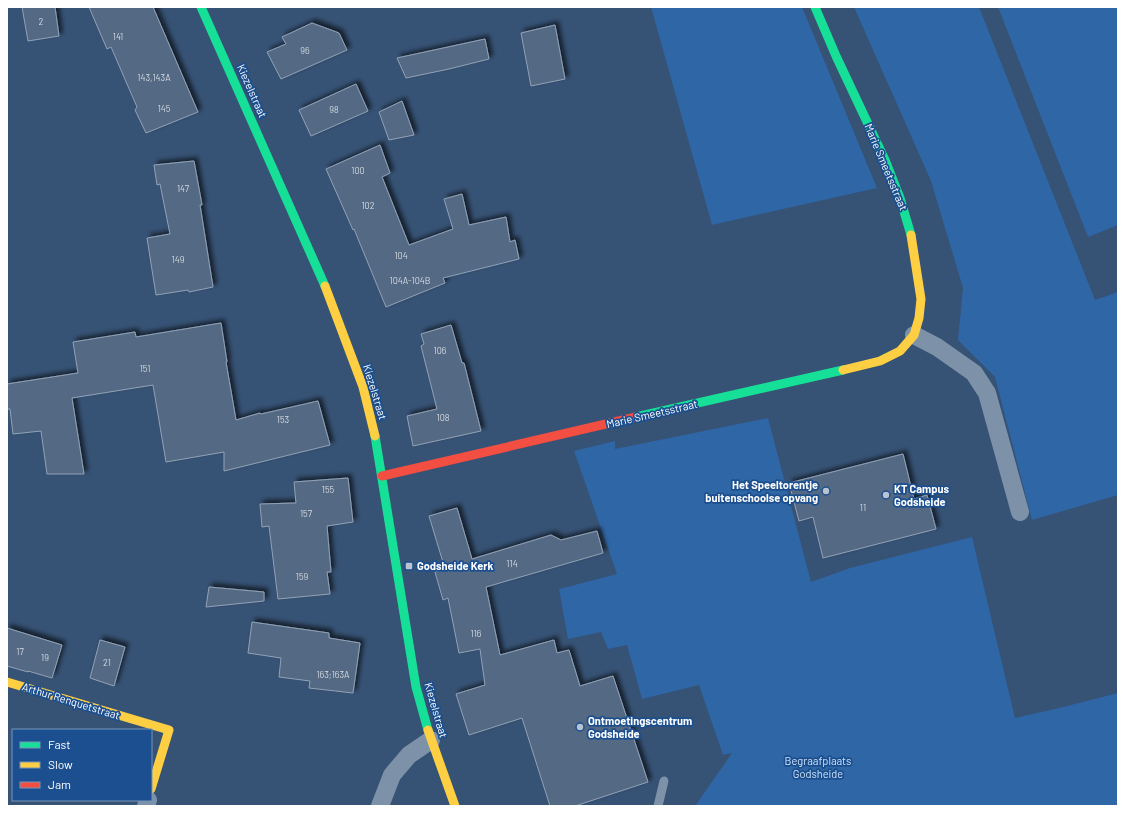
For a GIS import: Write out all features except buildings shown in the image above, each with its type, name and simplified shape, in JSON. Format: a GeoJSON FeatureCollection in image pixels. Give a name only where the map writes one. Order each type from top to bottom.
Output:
{"type":"FeatureCollection","features":[{"type":"Feature","properties":{"kind":"street","name":"Kiezelstraat"},"geometry":{"type":"LineString","coordinates":[[201,7],[324,284],[363,387],[376,437],[416,687],[431,740],[455,806]]}},
{"type":"Feature","properties":{"kind":"street","name":"Marie Smeetsstraat"},"geometry":{"type":"LineString","coordinates":[[382,476],[880,361],[900,351],[914,335],[919,318],[921,299],[911,233],[905,212],[885,160],[836,56],[815,7]]}},
{"type":"Feature","properties":{"kind":"street"},"geometry":{"type":"LineString","coordinates":[[914,335],[937,347],[974,373],[987,393],[1020,512]]}},
{"type":"Feature","properties":{"kind":"street","name":"Arthur Renquetstraat"},"geometry":{"type":"LineString","coordinates":[[7,682],[169,730],[152,785]]}},
{"type":"Feature","properties":{"kind":"street"},"geometry":{"type":"LineString","coordinates":[[380,806],[392,775],[409,755],[431,740]]}},
{"type":"Feature","properties":{"kind":"lane"},"geometry":{"type":"LineString","coordinates":[[658,806],[664,781]]}},
{"type":"Feature","properties":{"kind":"green space"},"geometry":{"type":"Polygon","coordinates":[[[651,7],[802,7],[877,188],[712,225],[651,7]]]}},
{"type":"Feature","properties":{"kind":"green space"},"geometry":{"type":"Polygon","coordinates":[[[854,7],[979,7],[1095,300],[1118,292],[1118,495],[1032,520],[995,377],[958,340],[963,288],[931,181],[854,7]]]}},
{"type":"Feature","properties":{"kind":"green space"},"geometry":{"type":"Polygon","coordinates":[[[998,7],[1118,7],[1118,225],[1088,237],[998,7]]]}},
{"type":"Feature","properties":{"kind":"green space","name":"Begraafplaats Godsheide"},"geometry":{"type":"Polygon","coordinates":[[[768,418],[811,582],[850,568],[972,537],[1015,718],[1118,693],[1118,806],[695,806],[732,753],[723,755],[699,685],[642,699],[627,645],[608,649],[601,632],[568,639],[559,589],[617,574],[574,451],[615,441],[615,449],[768,418]]]}},
{"type":"Feature","properties":{"kind":"traffic: fast"},"geometry":{"type":"LineString","coordinates":[[201,7],[325,286]]}},
{"type":"Feature","properties":{"kind":"traffic: fast"},"geometry":{"type":"LineString","coordinates":[[815,7],[836,56],[885,160],[900,198],[911,235]]}},
{"type":"Feature","properties":{"kind":"traffic: fast"},"geometry":{"type":"LineString","coordinates":[[636,417],[843,370]]}},
{"type":"Feature","properties":{"kind":"traffic: fast"},"geometry":{"type":"LineString","coordinates":[[375,436],[416,687],[428,730]]}},
{"type":"Feature","properties":{"kind":"traffic: slow"},"geometry":{"type":"LineString","coordinates":[[843,370],[880,361],[900,351],[914,335],[919,318],[921,299],[911,235]]}},
{"type":"Feature","properties":{"kind":"traffic: slow"},"geometry":{"type":"LineString","coordinates":[[325,286],[363,387],[375,436]]}},
{"type":"Feature","properties":{"kind":"traffic: slow"},"geometry":{"type":"LineString","coordinates":[[7,682],[169,730],[152,786]]}},
{"type":"Feature","properties":{"kind":"traffic: slow"},"geometry":{"type":"LineString","coordinates":[[428,730],[455,806]]}},
{"type":"Feature","properties":{"kind":"traffic: jam"},"geometry":{"type":"LineString","coordinates":[[382,476],[636,417]]}},
{"type":"Feature","properties":{"kind":"place","name":"Het Speeltorentje buitenschoolse opvang"},"geometry":{"type":"Point","coordinates":[826,491]}},
{"type":"Feature","properties":{"kind":"place","name":"KT Campus Godsheide"},"geometry":{"type":"Point","coordinates":[886,495]}},
{"type":"Feature","properties":{"kind":"place","name":"Godsheide Kerk"},"geometry":{"type":"Point","coordinates":[409,566]}},
{"type":"Feature","properties":{"kind":"place","name":"Ontmoetingscentrum Godsheide"},"geometry":{"type":"Point","coordinates":[580,727]}}]}
